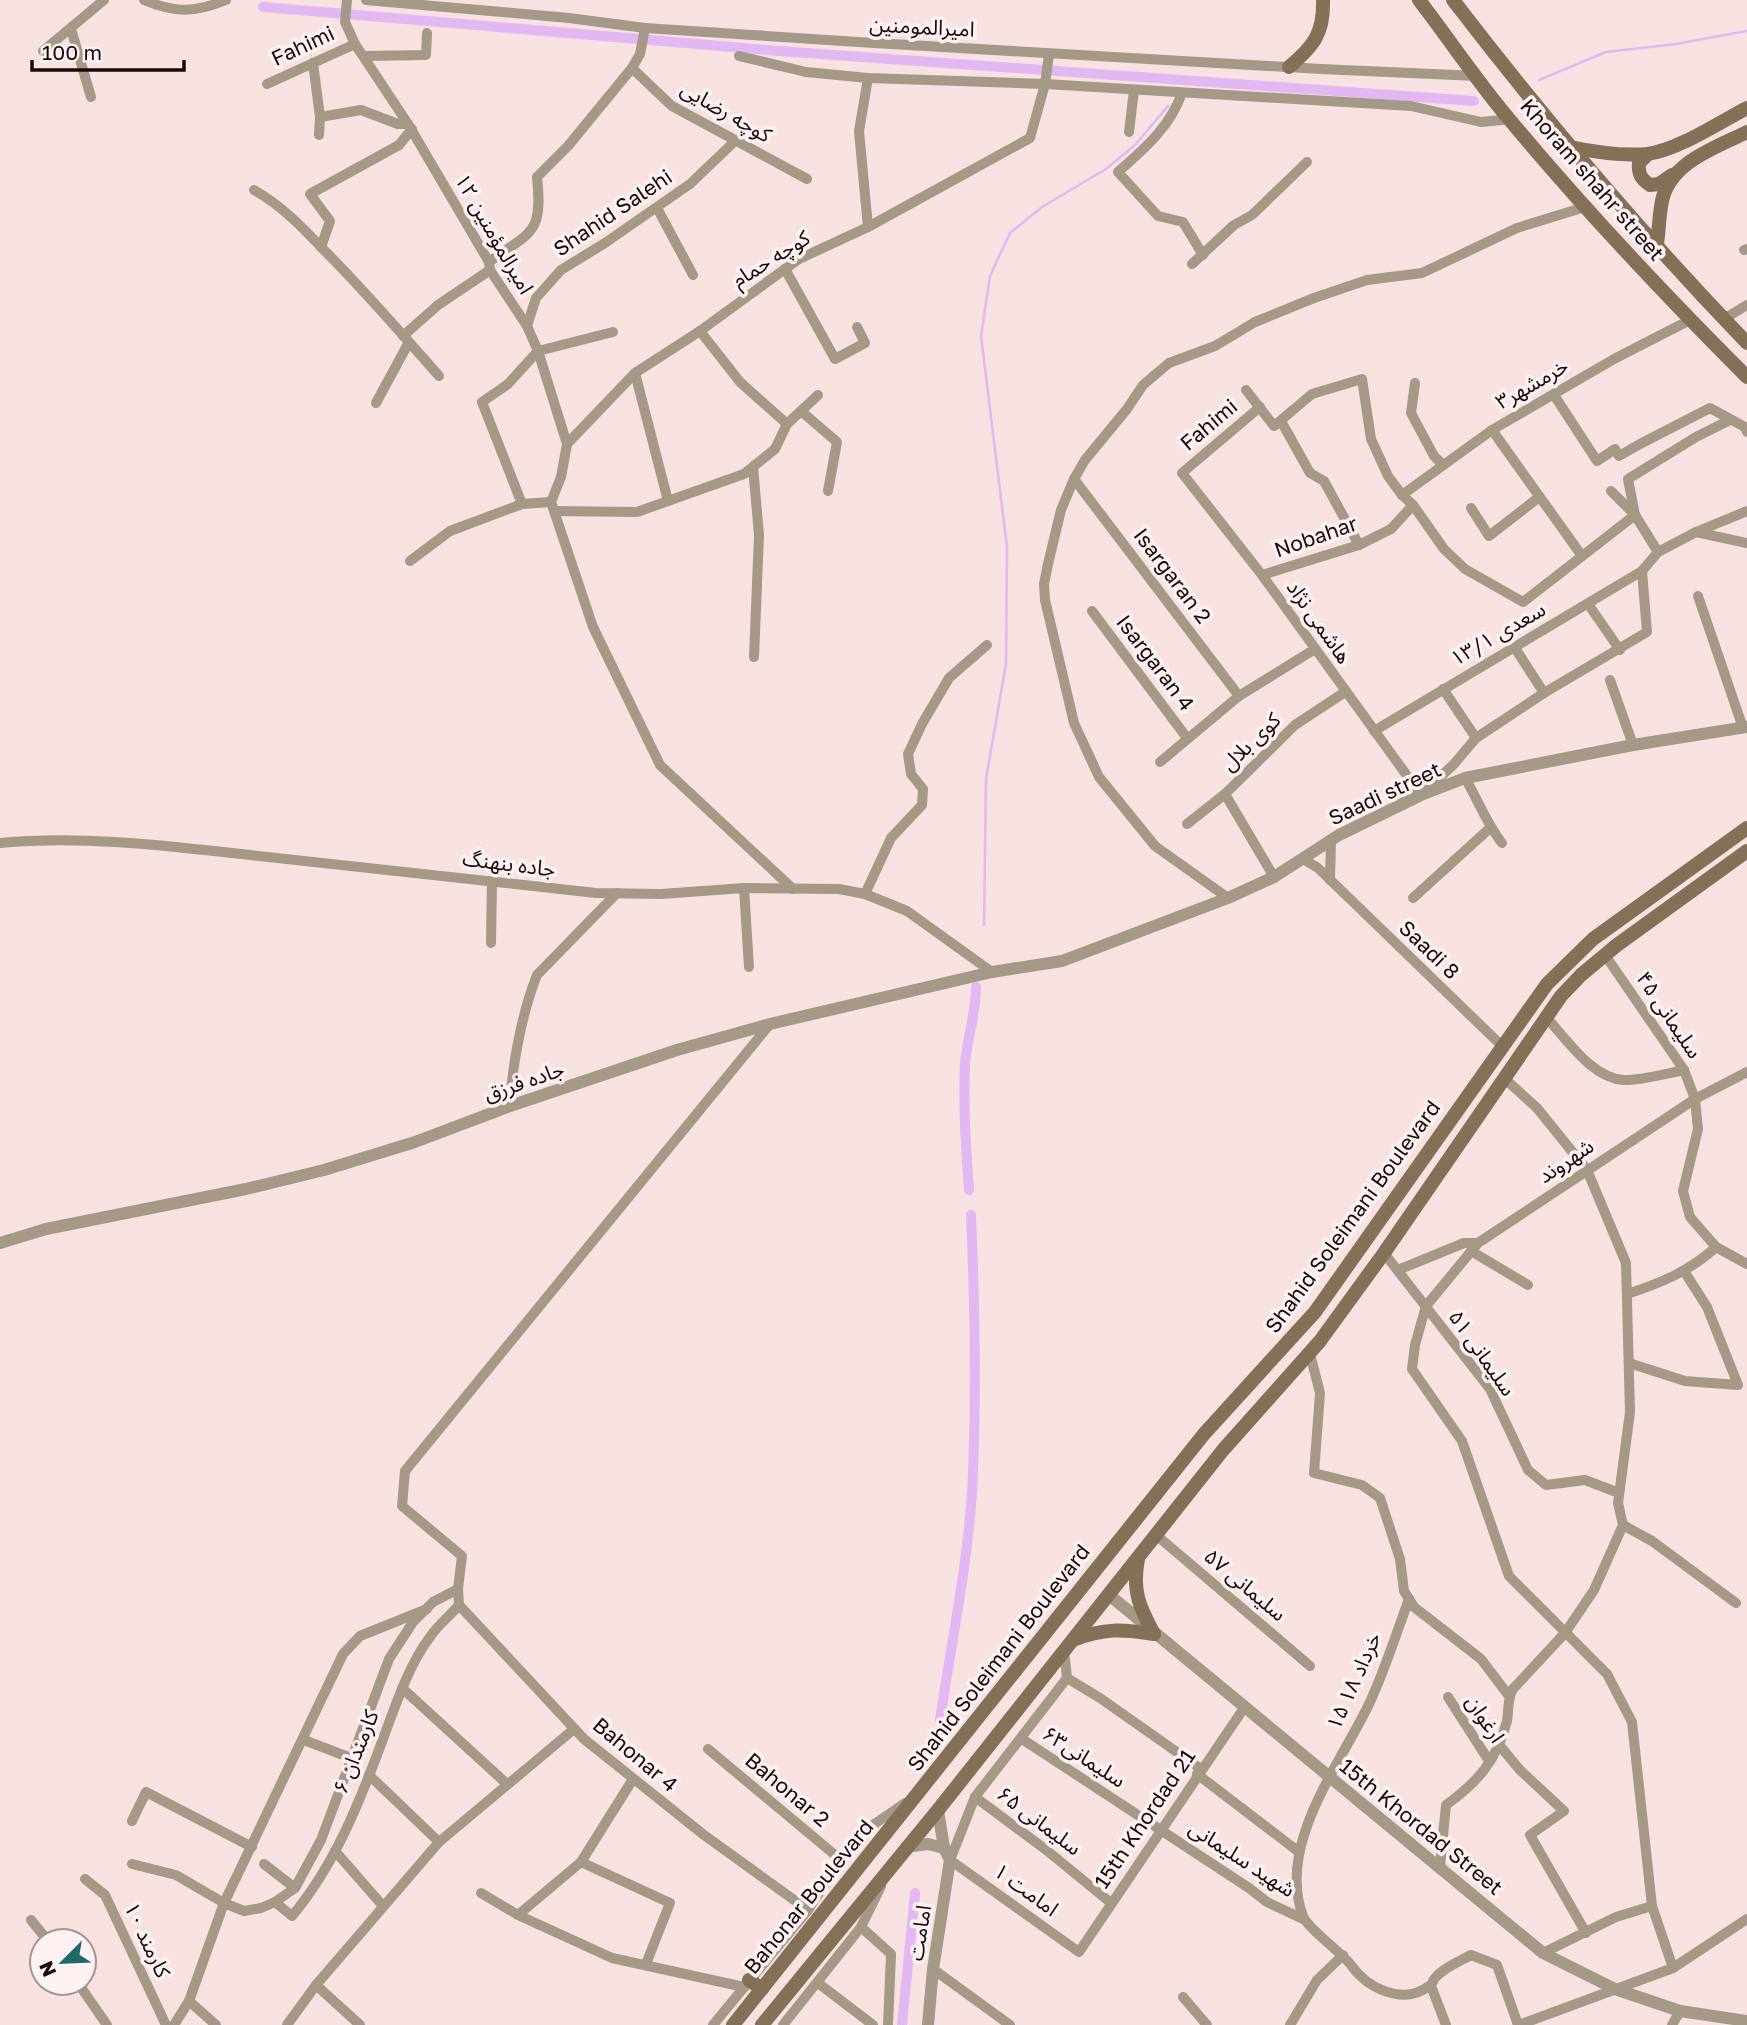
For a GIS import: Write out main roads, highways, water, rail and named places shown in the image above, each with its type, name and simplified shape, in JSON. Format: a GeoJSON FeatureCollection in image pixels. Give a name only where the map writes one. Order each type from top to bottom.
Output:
{"type":"FeatureCollection","features":[{"type":"Feature","properties":{"kind":"main road"},"geometry":{"type":"LineString","coordinates":[[1289,67],[1306,53],[1317,38],[1324,19],[1322,0]]}},
{"type":"Feature","properties":{"kind":"main road","name":"Khoram shahr street"},"geometry":{"type":"LineString","coordinates":[[1419,0],[1507,116],[1585,208],[1689,320],[1747,377]]}},
{"type":"Feature","properties":{"kind":"main road","name":"Khoram shahr street"},"geometry":{"type":"LineString","coordinates":[[1453,0],[1614,199],[1747,342]]}},
{"type":"Feature","properties":{"kind":"main road"},"geometry":{"type":"LineString","coordinates":[[1570,147],[1592,152],[1648,154],[1670,148],[1747,108]]}},
{"type":"Feature","properties":{"kind":"main road"},"geometry":{"type":"LineString","coordinates":[[1648,154],[1639,163],[1638,171],[1642,180],[1650,185],[1659,184],[1689,162],[1747,131]]}},
{"type":"Feature","properties":{"kind":"main road"},"geometry":{"type":"LineString","coordinates":[[1657,244],[1662,198],[1674,173]]}},
{"type":"Feature","properties":{"kind":"main road","name":"Shahid Soleimani Boulevard"},"geometry":{"type":"LineString","coordinates":[[917,1795],[1204,1434],[1315,1312],[1547,984],[1581,949],[1747,828]]}},
{"type":"Feature","properties":{"kind":"main road","name":"Shahid Soleimani Boulevard"},"geometry":{"type":"LineString","coordinates":[[762,2025],[938,1810],[1223,1450],[1310,1354],[1384,1253],[1545,1016],[1570,985],[1747,851]]}},
{"type":"Feature","properties":{"kind":"main road"},"geometry":{"type":"LineString","coordinates":[[1452,1118],[1469,1130]]}},
{"type":"Feature","properties":{"kind":"main road"},"geometry":{"type":"LineString","coordinates":[[1067,1646],[1103,1630],[1123,1629],[1154,1634],[1135,1590],[1139,1554]]}},
{"type":"Feature","properties":{"kind":"main road"},"geometry":{"type":"LineString","coordinates":[[1089,1578],[1108,1594]]}},
{"type":"Feature","properties":{"kind":"main road","name":"Bahonar Boulevard"},"geometry":{"type":"LineString","coordinates":[[733,2025],[752,1985],[917,1795]]}},
{"type":"Feature","properties":{"kind":"waterway"},"geometry":{"type":"LineString","coordinates":[[263,7],[779,51],[1474,101]]}},
{"type":"Feature","properties":{"kind":"waterway"},"geometry":{"type":"LineString","coordinates":[[1539,80],[1606,52],[1676,44],[1747,31]]}},
{"type":"Feature","properties":{"kind":"waterway"},"geometry":{"type":"LineString","coordinates":[[984,925],[986,779],[1006,664],[1007,547],[981,336],[990,276],[1010,233],[1042,207],[1106,169],[1135,145],[1168,106]]}},
{"type":"Feature","properties":{"kind":"waterway"},"geometry":{"type":"LineString","coordinates":[[969,1190],[965,1064],[976,987]]}},
{"type":"Feature","properties":{"kind":"waterway"},"geometry":{"type":"LineString","coordinates":[[940,1720],[963,1578],[972,1493],[975,1354],[971,1215]]}},
{"type":"Feature","properties":{"kind":"waterway"},"geometry":{"type":"LineString","coordinates":[[902,2025],[915,1893]]}}]}
